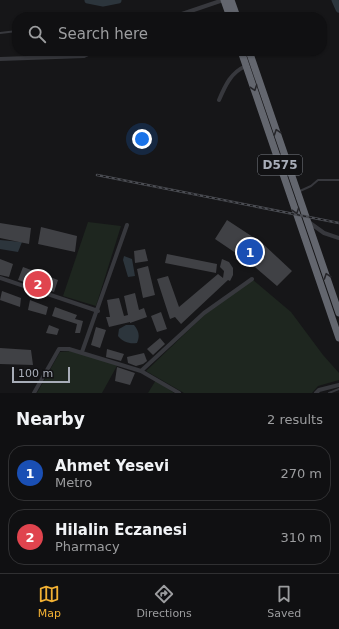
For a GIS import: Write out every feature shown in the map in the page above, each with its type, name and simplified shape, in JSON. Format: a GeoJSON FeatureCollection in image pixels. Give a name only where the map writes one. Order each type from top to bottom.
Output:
{"type":"FeatureCollection","features":[{"type":"Feature","properties":{"kind":"highway"},"geometry":{"type":"LineString","coordinates":[[223,0],[228,12]]}},
{"type":"Feature","properties":{"kind":"highway"},"geometry":{"type":"LineString","coordinates":[[231,0],[235,12]]}},
{"type":"Feature","properties":{"kind":"highway","name":"D575"},"geometry":{"type":"LineString","coordinates":[[243,56],[339,338]]}},
{"type":"Feature","properties":{"kind":"highway","name":"D575"},"geometry":{"type":"LineString","coordinates":[[251,56],[308,222]]}},
{"type":"Feature","properties":{"kind":"highway"},"geometry":{"type":"LineString","coordinates":[[308,222],[339,313]]}},
{"type":"Feature","properties":{"kind":"street"},"geometry":{"type":"LineString","coordinates":[[187,12],[223,0]]}},
{"type":"Feature","properties":{"kind":"street"},"geometry":{"type":"LineString","coordinates":[[0,59],[84,56]]}},
{"type":"Feature","properties":{"kind":"street"},"geometry":{"type":"LineString","coordinates":[[218,100],[228,80],[238,69],[246,66]]}},
{"type":"Feature","properties":{"kind":"street"},"geometry":{"type":"LineString","coordinates":[[308,222],[324,233],[339,238]]}},
{"type":"Feature","properties":{"kind":"street"},"geometry":{"type":"LineString","coordinates":[[82,352],[98,311],[127,225]]}},
{"type":"Feature","properties":{"kind":"street"},"geometry":{"type":"LineString","coordinates":[[0,278],[98,311]]}},
{"type":"Feature","properties":{"kind":"street"},"geometry":{"type":"LineString","coordinates":[[141,371],[204,313],[252,279]]}},
{"type":"Feature","properties":{"kind":"street"},"geometry":{"type":"LineString","coordinates":[[34,393],[59,349],[69,349],[141,371],[179,393]]}},
{"type":"Feature","properties":{"kind":"street"},"geometry":{"type":"LineString","coordinates":[[316,393],[319,390],[339,385]]}},
{"type":"Feature","properties":{"kind":"lane"},"geometry":{"type":"LineString","coordinates":[[0,33],[12,32]]}},
{"type":"Feature","properties":{"kind":"lane"},"geometry":{"type":"LineString","coordinates":[[298,192],[318,180],[339,180]]}},
{"type":"Feature","properties":{"kind":"lane"},"geometry":{"type":"LineString","coordinates":[[329,393],[339,389]]}},
{"type":"Feature","properties":{"kind":"shaded area"},"geometry":{"type":"Polygon","coordinates":[[[88,222],[121,226],[96,306],[63,296],[88,222]]]}},
{"type":"Feature","properties":{"kind":"shaded area"},"geometry":{"type":"Polygon","coordinates":[[[0,240],[22,242],[18,252],[0,249],[0,240]]]}},
{"type":"Feature","properties":{"kind":"shaded area"},"geometry":{"type":"Polygon","coordinates":[[[124,256],[132,259],[135,276],[128,277],[123,260],[124,256]]]}},
{"type":"Feature","properties":{"kind":"shaded area"},"geometry":{"type":"Polygon","coordinates":[[[252,279],[291,312],[323,355],[339,373],[339,380],[318,386],[312,393],[184,393],[146,371],[217,303],[252,279]]]}},
{"type":"Feature","properties":{"kind":"shaded area"},"geometry":{"type":"Polygon","coordinates":[[[126,325],[134,325],[136,327],[139,336],[137,343],[126,342],[118,336],[119,329],[126,325]]]}},
{"type":"Feature","properties":{"kind":"shaded area"},"geometry":{"type":"Polygon","coordinates":[[[70,351],[118,364],[102,393],[37,393],[60,352],[70,351]]]}},
{"type":"Feature","properties":{"kind":"shaded area"},"geometry":{"type":"Polygon","coordinates":[[[156,380],[174,393],[148,393],[156,380]]]}},
{"type":"Feature","properties":{"kind":"building"},"geometry":{"type":"Polygon","coordinates":[[[227,220],[262,243],[292,271],[277,286],[249,262],[215,239],[227,220]]]}},
{"type":"Feature","properties":{"kind":"building"},"geometry":{"type":"Polygon","coordinates":[[[0,223],[31,228],[29,244],[0,238],[0,223]]]}},
{"type":"Feature","properties":{"kind":"building"},"geometry":{"type":"Polygon","coordinates":[[[41,227],[77,236],[75,252],[38,244],[41,227]]]}},
{"type":"Feature","properties":{"kind":"building"},"geometry":{"type":"Polygon","coordinates":[[[145,249],[148,261],[135,263],[134,251],[145,249]]]}},
{"type":"Feature","properties":{"kind":"building"},"geometry":{"type":"Polygon","coordinates":[[[167,254],[217,264],[216,273],[165,263],[167,254]]]}},
{"type":"Feature","properties":{"kind":"building"},"geometry":{"type":"Polygon","coordinates":[[[0,259],[13,264],[9,277],[0,275],[0,259]]]}},
{"type":"Feature","properties":{"kind":"building"},"geometry":{"type":"Polygon","coordinates":[[[222,259],[229,262],[233,268],[233,275],[230,281],[228,280],[181,324],[175,317],[170,319],[157,279],[168,276],[179,307],[218,274],[223,278],[224,271],[220,267],[222,259]]]}},
{"type":"Feature","properties":{"kind":"building"},"geometry":{"type":"Polygon","coordinates":[[[148,266],[155,295],[143,298],[137,269],[148,266]]]}},
{"type":"Feature","properties":{"kind":"building"},"geometry":{"type":"Polygon","coordinates":[[[23,267],[58,280],[54,292],[18,280],[23,267]]]}},
{"type":"Feature","properties":{"kind":"building"},"geometry":{"type":"Polygon","coordinates":[[[2,291],[21,298],[20,307],[0,300],[2,291]]]}},
{"type":"Feature","properties":{"kind":"building"},"geometry":{"type":"Polygon","coordinates":[[[135,293],[139,310],[144,308],[147,317],[130,323],[109,327],[106,317],[110,317],[107,300],[119,298],[124,316],[128,315],[124,296],[135,293]]]}},
{"type":"Feature","properties":{"kind":"building"},"geometry":{"type":"Polygon","coordinates":[[[30,300],[48,307],[46,315],[28,310],[30,300]]]}},
{"type":"Feature","properties":{"kind":"building"},"geometry":{"type":"Polygon","coordinates":[[[55,307],[77,315],[75,319],[83,321],[80,333],[75,333],[77,324],[52,316],[55,307]]]}},
{"type":"Feature","properties":{"kind":"building"},"geometry":{"type":"Polygon","coordinates":[[[161,312],[167,329],[157,332],[151,316],[161,312]]]}},
{"type":"Feature","properties":{"kind":"building"},"geometry":{"type":"Polygon","coordinates":[[[49,325],[59,329],[57,335],[46,333],[49,325]]]}},
{"type":"Feature","properties":{"kind":"building"},"geometry":{"type":"Polygon","coordinates":[[[96,327],[106,330],[100,348],[91,345],[96,327]]]}},
{"type":"Feature","properties":{"kind":"building"},"geometry":{"type":"Polygon","coordinates":[[[160,338],[165,344],[153,355],[147,349],[160,338]]]}},
{"type":"Feature","properties":{"kind":"building"},"geometry":{"type":"Polygon","coordinates":[[[0,348],[31,350],[33,365],[0,364],[0,348]]]}},
{"type":"Feature","properties":{"kind":"building"},"geometry":{"type":"Polygon","coordinates":[[[107,349],[124,354],[121,361],[106,357],[107,349]]]}},
{"type":"Feature","properties":{"kind":"building"},"geometry":{"type":"Polygon","coordinates":[[[144,353],[147,361],[143,364],[136,366],[128,363],[127,357],[144,353]]]}},
{"type":"Feature","properties":{"kind":"building"},"geometry":{"type":"Polygon","coordinates":[[[117,367],[135,373],[130,385],[115,381],[117,367]]]}},
{"type":"Feature","properties":{"kind":"waterway"},"geometry":{"type":"LineString","coordinates":[[88,0],[103,3],[118,0]]}},
{"type":"Feature","properties":{"kind":"waterway"},"geometry":{"type":"LineString","coordinates":[[335,0],[339,9]]}},
{"type":"Feature","properties":{"kind":"railway"},"geometry":{"type":"LineString","coordinates":[[97,175],[339,223]]}},
{"type":"Feature","properties":{"kind":"place","name":"Ahmet Yesevi"},"geometry":{"type":"Point","coordinates":[250,252]}},
{"type":"Feature","properties":{"kind":"place","name":"Hilalin Eczanesi"},"geometry":{"type":"Point","coordinates":[38,284]}}]}
